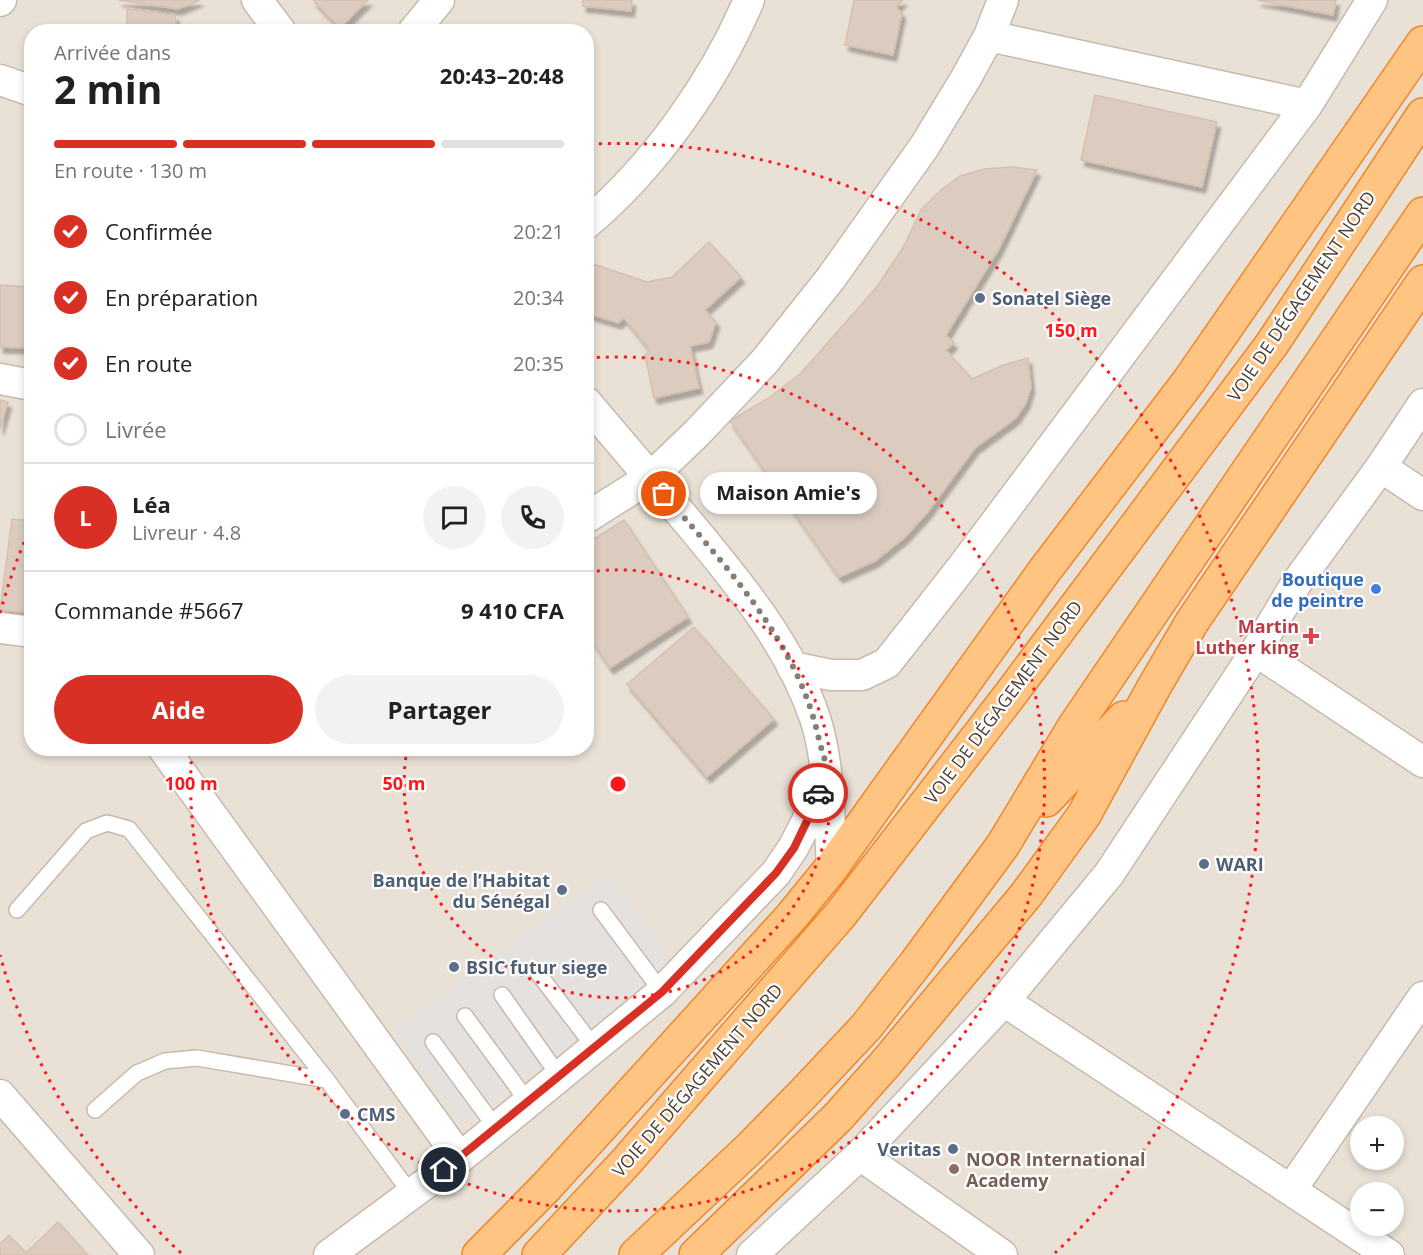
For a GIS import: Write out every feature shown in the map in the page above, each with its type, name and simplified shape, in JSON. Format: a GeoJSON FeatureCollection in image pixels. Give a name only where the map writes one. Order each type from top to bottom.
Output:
{"type":"FeatureCollection","features":[{"type":"Feature","properties":{"kind":"highway"},"geometry":{"type":"LineString","coordinates":[[478,1255],[547,1186],[666,1056],[792,916],[832,867],[1045,570],[1189,381],[1423,43]]}},
{"type":"Feature","properties":{"kind":"highway","name":"VOIE DE DÉGAGEMENT NORD"},"geometry":{"type":"LineString","coordinates":[[539,1255],[626,1162],[841,914],[1010,694],[1272,344],[1423,115]]}},
{"type":"Feature","properties":{"kind":"highway"},"geometry":{"type":"LineString","coordinates":[[636,1255],[750,1148],[866,1027],[916,963],[1003,845],[1074,727],[1423,214]]}},
{"type":"Feature","properties":{"kind":"highway"},"geometry":{"type":"LineString","coordinates":[[696,1255],[838,1117],[1026,895],[1084,814],[1192,622],[1423,282]]}},
{"type":"Feature","properties":{"kind":"highway"},"geometry":{"type":"LineString","coordinates":[[1010,694],[1109,486]]}},
{"type":"Feature","properties":{"kind":"highway"},"geometry":{"type":"LineString","coordinates":[[1003,845],[1154,687]]}},
{"type":"Feature","properties":{"kind":"street"},"geometry":{"type":"LineString","coordinates":[[257,0],[275,24]]}},
{"type":"Feature","properties":{"kind":"street"},"geometry":{"type":"LineString","coordinates":[[420,24],[439,0]]}},
{"type":"Feature","properties":{"kind":"street"},"geometry":{"type":"LineString","coordinates":[[594,216],[643,168],[683,116],[718,61],[749,0]]}},
{"type":"Feature","properties":{"kind":"street"},"geometry":{"type":"LineString","coordinates":[[594,513],[651,477],[697,433],[765,361],[831,278],[924,147],[989,36],[1003,0]]}},
{"type":"Feature","properties":{"kind":"street"},"geometry":{"type":"LineString","coordinates":[[792,667],[831,675],[862,675],[887,663],[963,566],[1306,105],[1372,0]]}},
{"type":"Feature","properties":{"kind":"street"},"geometry":{"type":"LineString","coordinates":[[989,36],[1306,105]]}},
{"type":"Feature","properties":{"kind":"street"},"geometry":{"type":"LineString","coordinates":[[0,80],[24,88]]}},
{"type":"Feature","properties":{"kind":"street"},"geometry":{"type":"LineString","coordinates":[[0,379],[24,384]]}},
{"type":"Feature","properties":{"kind":"street"},"geometry":{"type":"LineString","coordinates":[[752,1255],[860,1155],[1004,1001],[1109,874],[1256,651],[1297,582],[1381,467],[1423,404]]}},
{"type":"Feature","properties":{"kind":"street"},"geometry":{"type":"LineString","coordinates":[[594,411],[745,590],[792,667],[815,719],[826,772],[832,867]]}},
{"type":"Feature","properties":{"kind":"street"},"geometry":{"type":"LineString","coordinates":[[1381,467],[1423,495]]}},
{"type":"Feature","properties":{"kind":"street"},"geometry":{"type":"LineString","coordinates":[[0,628],[24,631]]}},
{"type":"Feature","properties":{"kind":"street"},"geometry":{"type":"LineString","coordinates":[[1256,651],[1423,762]]}},
{"type":"Feature","properties":{"kind":"street"},"geometry":{"type":"LineString","coordinates":[[169,756],[460,1158]]}},
{"type":"Feature","properties":{"kind":"street"},"geometry":{"type":"LineString","coordinates":[[329,1255],[460,1158],[662,992],[776,873],[794,848],[826,772]]}},
{"type":"Feature","properties":{"kind":"street"},"geometry":{"type":"LineString","coordinates":[[1004,1001],[1389,1255]]}},
{"type":"Feature","properties":{"kind":"street"},"geometry":{"type":"LineString","coordinates":[[1291,1190],[1419,1012]]}},
{"type":"Feature","properties":{"kind":"street"},"geometry":{"type":"LineString","coordinates":[[0,1095],[139,1255]]}},
{"type":"Feature","properties":{"kind":"street"},"geometry":{"type":"LineString","coordinates":[[860,1155],[1002,1255]]}},
{"type":"Feature","properties":{"kind":"lane"},"geometry":{"type":"LineString","coordinates":[[17,910],[86,831],[107,823],[129,829],[327,1080],[412,1195]]}},
{"type":"Feature","properties":{"kind":"lane"},"geometry":{"type":"LineString","coordinates":[[601,910],[662,992]]}},
{"type":"Feature","properties":{"kind":"lane"},"geometry":{"type":"LineString","coordinates":[[538,973],[594,1047]]}},
{"type":"Feature","properties":{"kind":"lane"},"geometry":{"type":"LineString","coordinates":[[502,995],[559,1076]]}},
{"type":"Feature","properties":{"kind":"lane"},"geometry":{"type":"LineString","coordinates":[[465,1016],[528,1102]]}},
{"type":"Feature","properties":{"kind":"lane"},"geometry":{"type":"LineString","coordinates":[[434,1042],[496,1128]]}},
{"type":"Feature","properties":{"kind":"lane"},"geometry":{"type":"LineString","coordinates":[[95,1110],[137,1073],[165,1061],[197,1058],[327,1080]]}},
{"type":"Feature","properties":{"kind":"shaded area"},"geometry":{"type":"Polygon","coordinates":[[[0,0],[1423,0],[1423,1255],[0,1255],[0,0]]]}},
{"type":"Feature","properties":{"kind":"shaded area"},"geometry":{"type":"Polygon","coordinates":[[[608,873],[676,966],[461,1123],[393,1030],[608,873]]]}},
{"type":"Feature","properties":{"kind":"building"},"geometry":{"type":"Polygon","coordinates":[[[118,0],[200,0],[178,9],[118,0]]]}},
{"type":"Feature","properties":{"kind":"building"},"geometry":{"type":"Polygon","coordinates":[[[313,0],[368,0],[344,24],[336,24],[313,0]]]}},
{"type":"Feature","properties":{"kind":"building"},"geometry":{"type":"Polygon","coordinates":[[[583,0],[632,0],[631,11],[583,6],[583,0]]]}},
{"type":"Feature","properties":{"kind":"building"},"geometry":{"type":"Polygon","coordinates":[[[854,0],[903,0],[896,7],[902,13],[893,55],[845,45],[854,0]]]}},
{"type":"Feature","properties":{"kind":"building"},"geometry":{"type":"Polygon","coordinates":[[[1257,0],[1336,0],[1333,15],[1257,0]]]}},
{"type":"Feature","properties":{"kind":"building"},"geometry":{"type":"Polygon","coordinates":[[[127,9],[175,15],[176,24],[127,24],[127,9]]]}},
{"type":"Feature","properties":{"kind":"building"},"geometry":{"type":"Polygon","coordinates":[[[1095,95],[1217,122],[1202,187],[1081,160],[1095,95]]]}},
{"type":"Feature","properties":{"kind":"building"},"geometry":{"type":"Polygon","coordinates":[[[1013,167],[1037,170],[999,249],[946,335],[954,343],[946,350],[972,379],[1001,366],[1028,358],[1031,387],[1026,403],[1016,418],[975,448],[927,513],[905,537],[875,561],[839,577],[730,421],[767,399],[800,374],[876,288],[904,246],[921,210],[941,190],[960,176],[984,169],[1013,167]]]}},
{"type":"Feature","properties":{"kind":"building"},"geometry":{"type":"Polygon","coordinates":[[[709,242],[741,277],[705,310],[716,322],[709,342],[690,346],[699,388],[654,398],[645,355],[650,350],[624,318],[618,323],[594,316],[594,264],[647,282],[672,277],[709,242]]]}},
{"type":"Feature","properties":{"kind":"building"},"geometry":{"type":"Polygon","coordinates":[[[0,285],[24,286],[24,348],[0,347],[0,285]]]}},
{"type":"Feature","properties":{"kind":"building"},"geometry":{"type":"Polygon","coordinates":[[[0,400],[8,402],[0,429],[0,400]]]}},
{"type":"Feature","properties":{"kind":"building"},"geometry":{"type":"Polygon","coordinates":[[[12,519],[24,520],[24,612],[0,610],[12,519]]]}},
{"type":"Feature","properties":{"kind":"building"},"geometry":{"type":"Polygon","coordinates":[[[624,520],[688,617],[610,668],[594,644],[594,539],[624,520]]]}},
{"type":"Feature","properties":{"kind":"building"},"geometry":{"type":"Polygon","coordinates":[[[694,627],[774,719],[707,777],[627,684],[694,627]]]}},
{"type":"Feature","properties":{"kind":"building"},"geometry":{"type":"Polygon","coordinates":[[[58,1222],[88,1255],[0,1255],[0,1244],[9,1235],[26,1253],[58,1222]]]}},
{"type":"Feature","properties":{"kind":"way so far"},"geometry":{"type":"LineString","coordinates":[[664,494],[745,590],[792,667],[815,719],[826,772],[818,793]]}},
{"type":"Feature","properties":{"kind":"place","name":"Sonatel Siège"},"geometry":{"type":"Point","coordinates":[980,298]}},
{"type":"Feature","properties":{"kind":"place","name":"Maison Amie's"},"geometry":{"type":"Point","coordinates":[664,494]}},
{"type":"Feature","properties":{"kind":"place","name":"Boutique de peintre"},"geometry":{"type":"Point","coordinates":[1376,589]}},
{"type":"Feature","properties":{"kind":"place","name":"Martin Luther king"},"geometry":{"type":"Point","coordinates":[1311,636]}},
{"type":"Feature","properties":{"kind":"place","name":"WARI"},"geometry":{"type":"Point","coordinates":[1204,864]}},
{"type":"Feature","properties":{"kind":"place","name":"Banque de l’Habitat du Sénégal"},"geometry":{"type":"Point","coordinates":[562,890]}},
{"type":"Feature","properties":{"kind":"place","name":"BSIC futur siege"},"geometry":{"type":"Point","coordinates":[454,967]}},
{"type":"Feature","properties":{"kind":"place","name":"CMS"},"geometry":{"type":"Point","coordinates":[345,1114]}},
{"type":"Feature","properties":{"kind":"place","name":"Veritas"},"geometry":{"type":"Point","coordinates":[953,1149]}},
{"type":"Feature","properties":{"kind":"place","name":"NOOR International Academy"},"geometry":{"type":"Point","coordinates":[954,1169]}},
{"type":"Feature","properties":{"kind":"route"},"geometry":{"type":"LineString","coordinates":[[444,1170],[662,992],[776,873],[794,848],[818,793]]}}]}
